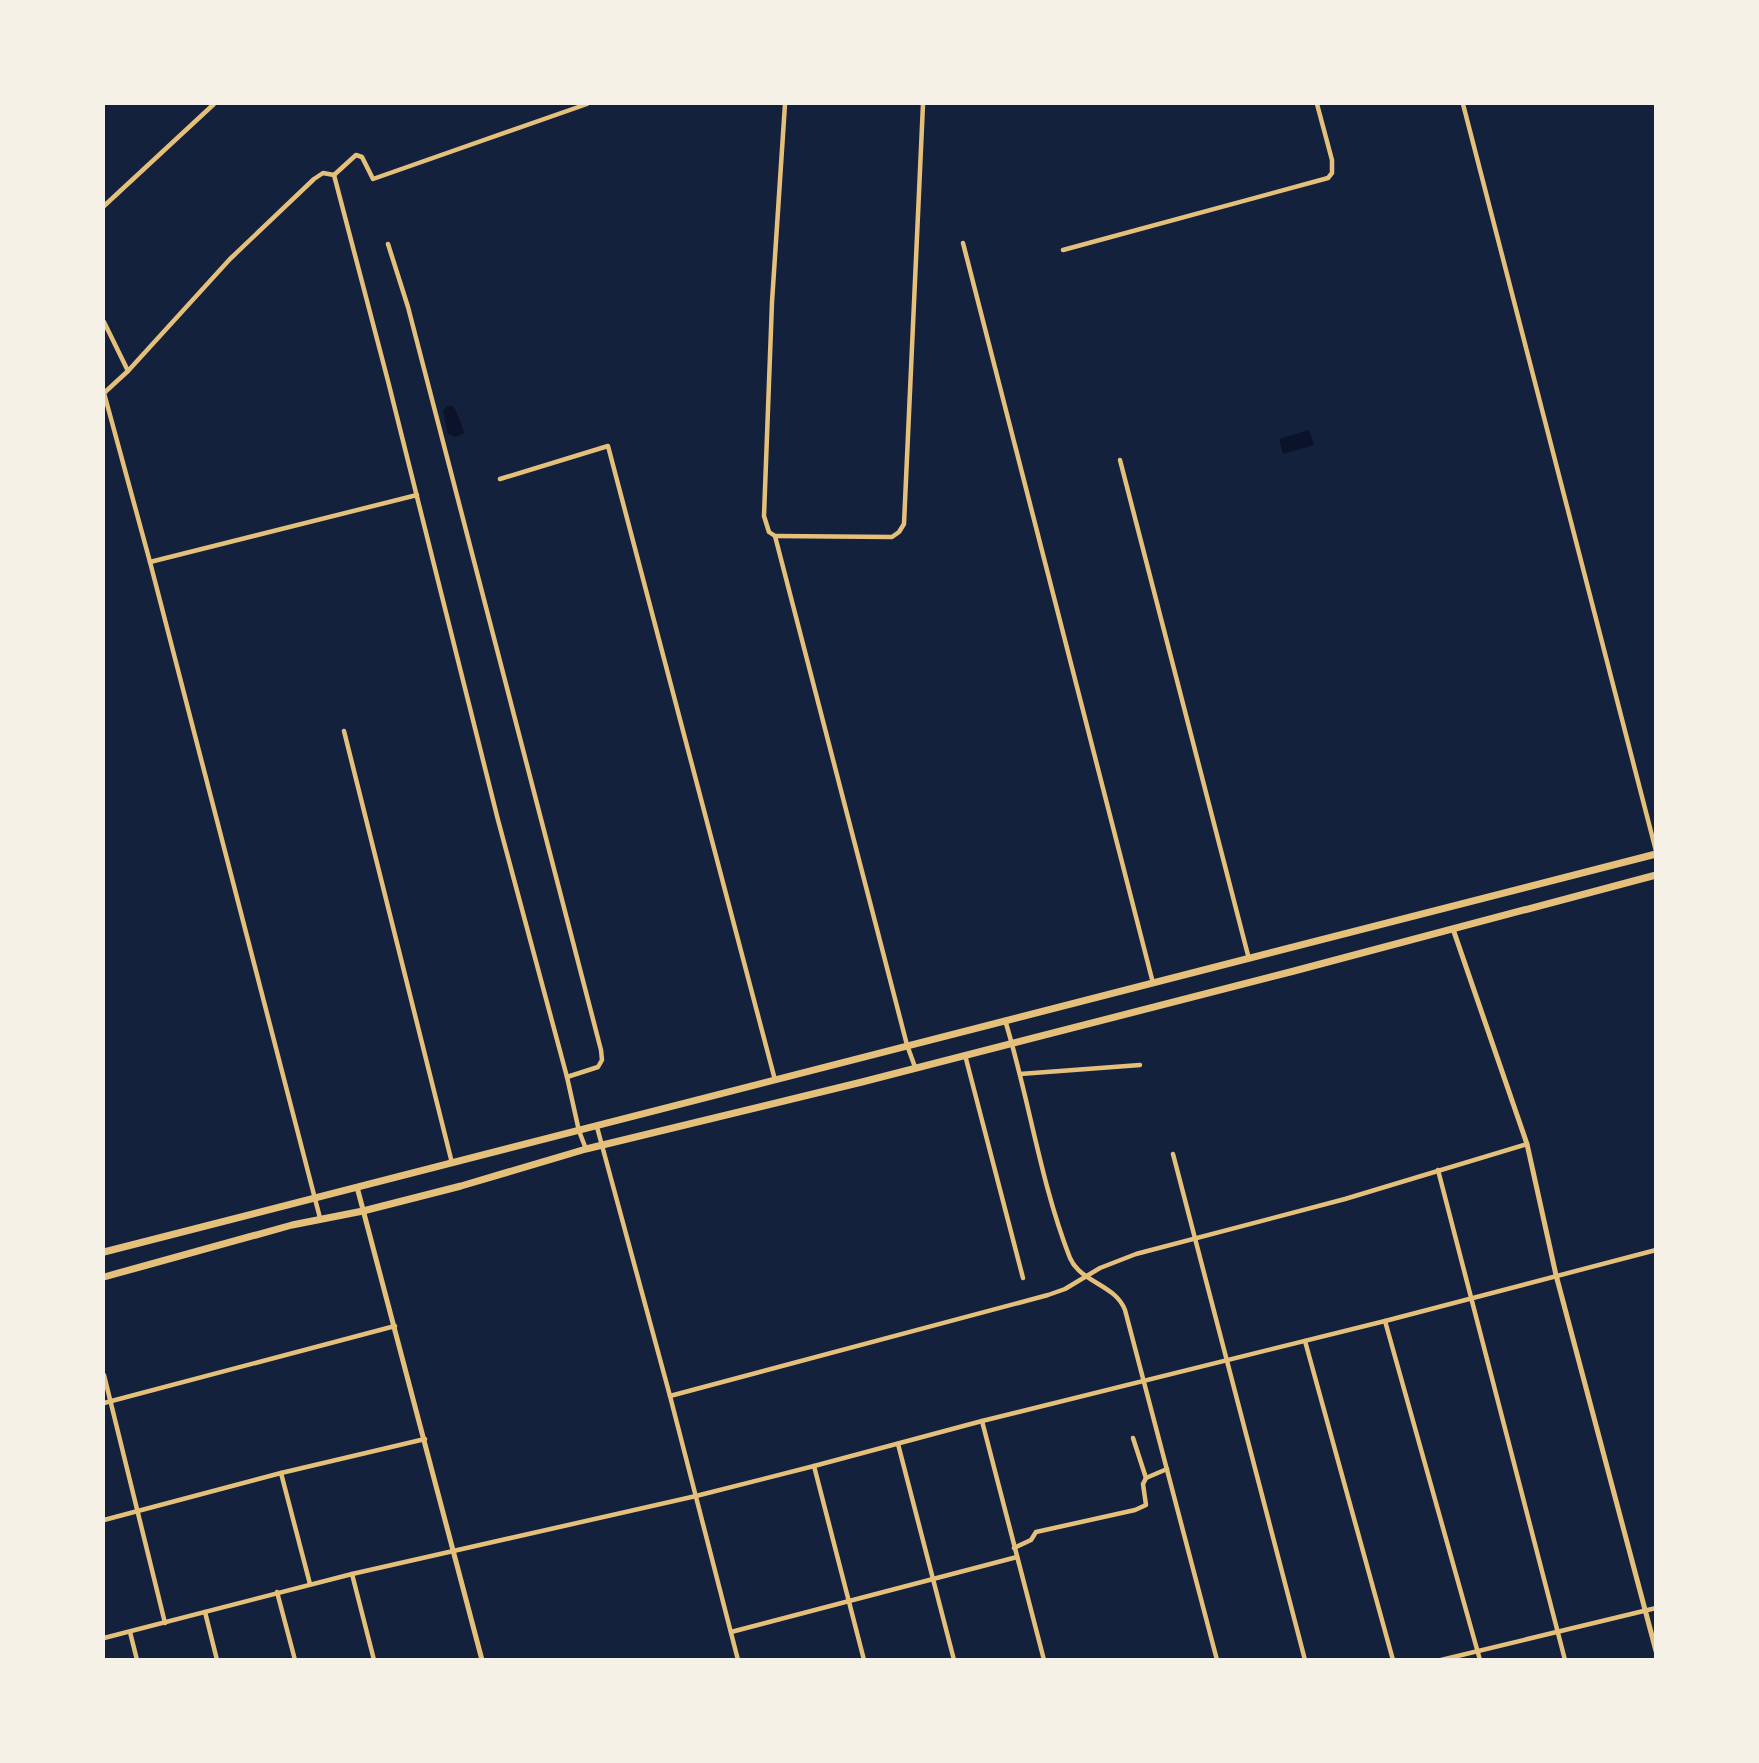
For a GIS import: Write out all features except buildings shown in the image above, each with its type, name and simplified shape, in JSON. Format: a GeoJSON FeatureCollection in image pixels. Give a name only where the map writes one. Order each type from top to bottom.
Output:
{"type":"FeatureCollection","features":[{"type":"Feature","properties":{"kind":"highway"},"geometry":{"type":"LineString","coordinates":[[104,1252],[1249,959],[1656,852]]}},
{"type":"Feature","properties":{"kind":"highway"},"geometry":{"type":"LineString","coordinates":[[104,1277],[320,1218],[461,1186],[586,1149],[603,1147],[965,1055],[1656,875]]}},
{"type":"Feature","properties":{"kind":"street"},"geometry":{"type":"LineString","coordinates":[[104,206],[214,104]]}},
{"type":"Feature","properties":{"kind":"street"},"geometry":{"type":"LineString","coordinates":[[334,175],[356,155],[362,157],[373,179],[587,104]]}},
{"type":"Feature","properties":{"kind":"street"},"geometry":{"type":"LineString","coordinates":[[785,104],[772,302],[764,516],[769,532],[775,536],[892,537],[904,524],[923,104]]}},
{"type":"Feature","properties":{"kind":"street"},"geometry":{"type":"LineString","coordinates":[[1063,250],[1328,177],[1332,173],[1332,160],[1317,104]]}},
{"type":"Feature","properties":{"kind":"street"},"geometry":{"type":"LineString","coordinates":[[1463,104],[1656,852]]}},
{"type":"Feature","properties":{"kind":"street"},"geometry":{"type":"LineString","coordinates":[[320,1218],[104,393],[128,371],[230,259],[314,180],[323,173],[334,175]]}},
{"type":"Feature","properties":{"kind":"street"},"geometry":{"type":"LineString","coordinates":[[334,175],[498,820],[567,1077],[579,1131],[586,1149]]}},
{"type":"Feature","properties":{"kind":"street"},"geometry":{"type":"LineString","coordinates":[[963,243],[1153,983]]}},
{"type":"Feature","properties":{"kind":"street"},"geometry":{"type":"LineString","coordinates":[[388,244],[408,306],[601,1050],[602,1060],[598,1066],[567,1077]]}},
{"type":"Feature","properties":{"kind":"street"},"geometry":{"type":"LineString","coordinates":[[104,322],[128,371]]}},
{"type":"Feature","properties":{"kind":"street"},"geometry":{"type":"LineString","coordinates":[[500,479],[608,446],[775,1080]]}},
{"type":"Feature","properties":{"kind":"street"},"geometry":{"type":"LineString","coordinates":[[1120,460],[1249,959]]}},
{"type":"Feature","properties":{"kind":"street"},"geometry":{"type":"LineString","coordinates":[[150,562],[417,495]]}},
{"type":"Feature","properties":{"kind":"street"},"geometry":{"type":"LineString","coordinates":[[775,536],[907,1045],[915,1067]]}},
{"type":"Feature","properties":{"kind":"street"},"geometry":{"type":"LineString","coordinates":[[344,731],[452,1163]]}},
{"type":"Feature","properties":{"kind":"street"},"geometry":{"type":"LineString","coordinates":[[1453,929],[1527,1144],[1556,1275],[1656,1651]]}},
{"type":"Feature","properties":{"kind":"street"},"geometry":{"type":"LineString","coordinates":[[1005,1020],[1056,1214],[1071,1260],[1076,1268],[1121,1301],[1217,1659]]}},
{"type":"Feature","properties":{"kind":"street"},"geometry":{"type":"LineString","coordinates":[[965,1055],[1023,1278]]}},
{"type":"Feature","properties":{"kind":"street"},"geometry":{"type":"LineString","coordinates":[[1020,1074],[1140,1065]]}},
{"type":"Feature","properties":{"kind":"street"},"geometry":{"type":"LineString","coordinates":[[597,1127],[738,1659]]}},
{"type":"Feature","properties":{"kind":"street"},"geometry":{"type":"LineString","coordinates":[[670,1396],[1048,1295],[1065,1289],[1116,1260],[1194,1237],[1284,1216],[1412,1180],[1527,1144]]}},
{"type":"Feature","properties":{"kind":"street"},"geometry":{"type":"LineString","coordinates":[[1173,1154],[1305,1659]]}},
{"type":"Feature","properties":{"kind":"street"},"geometry":{"type":"LineString","coordinates":[[1438,1170],[1565,1659]]}},
{"type":"Feature","properties":{"kind":"street"},"geometry":{"type":"LineString","coordinates":[[357,1187],[482,1659]]}},
{"type":"Feature","properties":{"kind":"street"},"geometry":{"type":"LineString","coordinates":[[104,1638],[310,1584],[696,1496],[1656,1250]]}},
{"type":"Feature","properties":{"kind":"street"},"geometry":{"type":"LineString","coordinates":[[1385,1321],[1480,1659]]}},
{"type":"Feature","properties":{"kind":"street"},"geometry":{"type":"LineString","coordinates":[[104,1403],[395,1326]]}},
{"type":"Feature","properties":{"kind":"street"},"geometry":{"type":"LineString","coordinates":[[1305,1341],[1393,1659]]}},
{"type":"Feature","properties":{"kind":"street"},"geometry":{"type":"LineString","coordinates":[[104,1375],[165,1623]]}},
{"type":"Feature","properties":{"kind":"street"},"geometry":{"type":"LineString","coordinates":[[982,1421],[1044,1659]]}},
{"type":"Feature","properties":{"kind":"street"},"geometry":{"type":"LineString","coordinates":[[1133,1438],[1146,1478]]}},
{"type":"Feature","properties":{"kind":"street"},"geometry":{"type":"LineString","coordinates":[[104,1520],[281,1473],[425,1439]]}},
{"type":"Feature","properties":{"kind":"street"},"geometry":{"type":"LineString","coordinates":[[898,1444],[954,1659]]}},
{"type":"Feature","properties":{"kind":"street"},"geometry":{"type":"LineString","coordinates":[[814,1466],[864,1659]]}},
{"type":"Feature","properties":{"kind":"street"},"geometry":{"type":"LineString","coordinates":[[1014,1548],[1031,1540],[1036,1532],[1135,1510],[1146,1505],[1143,1484],[1146,1478],[1167,1469]]}},
{"type":"Feature","properties":{"kind":"street"},"geometry":{"type":"LineString","coordinates":[[281,1473],[310,1584]]}},
{"type":"Feature","properties":{"kind":"street"},"geometry":{"type":"LineString","coordinates":[[731,1632],[1017,1557]]}},
{"type":"Feature","properties":{"kind":"street"},"geometry":{"type":"LineString","coordinates":[[352,1574],[374,1659]]}},
{"type":"Feature","properties":{"kind":"street"},"geometry":{"type":"LineString","coordinates":[[277,1593],[295,1659]]}},
{"type":"Feature","properties":{"kind":"street"},"geometry":{"type":"LineString","coordinates":[[1441,1659],[1656,1608]]}},
{"type":"Feature","properties":{"kind":"street"},"geometry":{"type":"LineString","coordinates":[[206,1612],[217,1659]]}},
{"type":"Feature","properties":{"kind":"street"},"geometry":{"type":"LineString","coordinates":[[130,1632],[137,1659]]}},
{"type":"Feature","properties":{"kind":"water"},"geometry":{"type":"Polygon","coordinates":[[[447,406],[453,406],[464,433],[456,437],[448,434],[443,411],[447,406]]]}},
{"type":"Feature","properties":{"kind":"water"},"geometry":{"type":"Polygon","coordinates":[[[1309,430],[1314,445],[1283,454],[1279,439],[1309,430]]]}}]}
